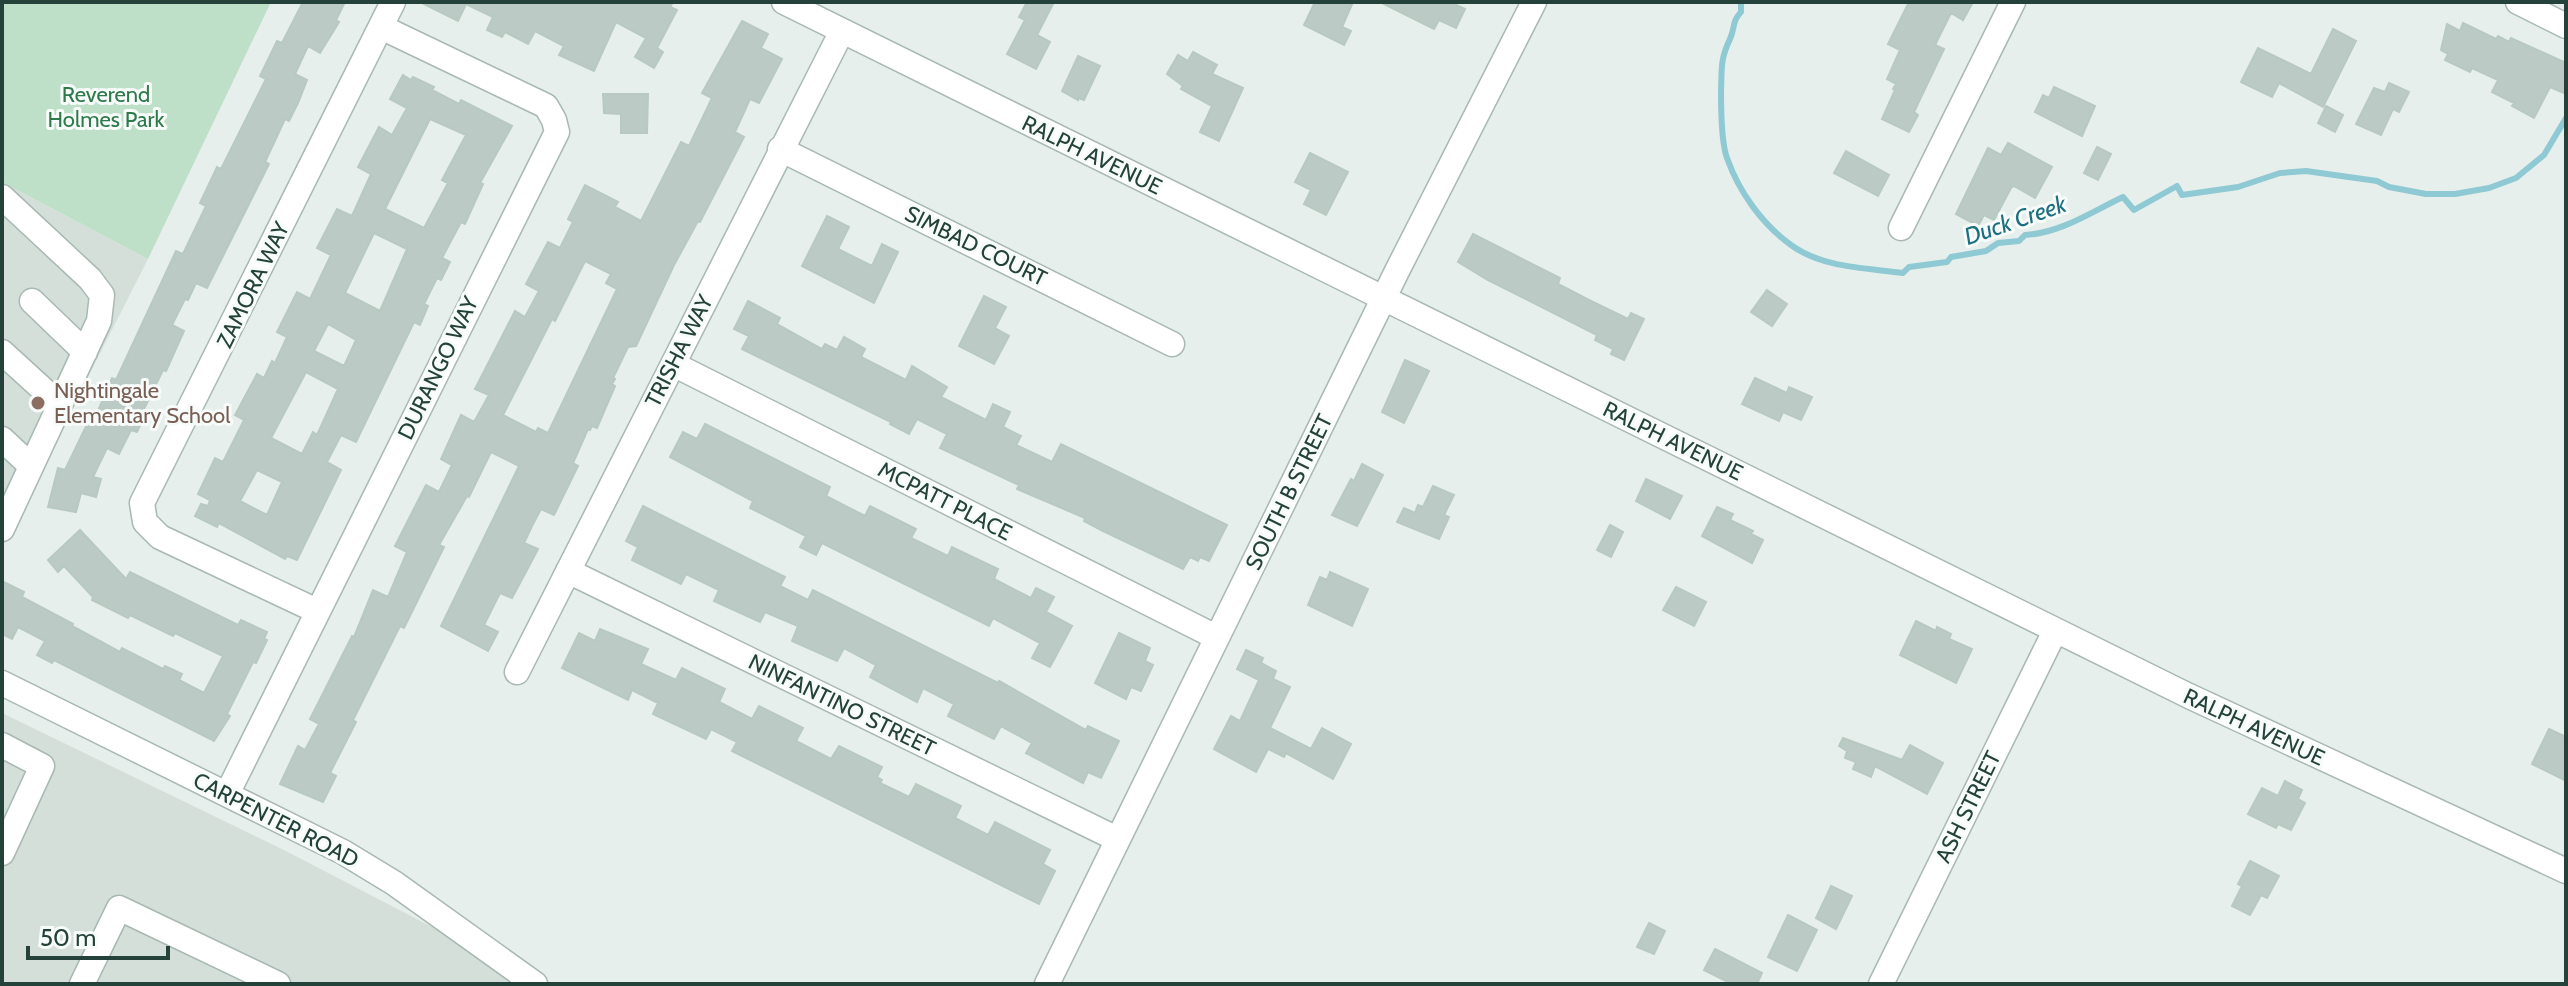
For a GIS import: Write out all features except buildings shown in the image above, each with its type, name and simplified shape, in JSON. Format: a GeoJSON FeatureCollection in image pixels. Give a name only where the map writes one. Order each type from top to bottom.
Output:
{"type":"FeatureCollection","features":[{"type":"Feature","properties":{"kind":"street","name":"ZAMORA WAY"},"geometry":{"type":"LineString","coordinates":[[317,611],[160,537],[145,522],[142,503],[393,2]]}},
{"type":"Feature","properties":{"kind":"street","name":"RALPH AVENUE"},"geometry":{"type":"LineString","coordinates":[[784,2],[2055,631],[2354,775],[2566,871]]}},
{"type":"Feature","properties":{"kind":"street","name":"SOUTH B STREET"},"geometry":{"type":"LineString","coordinates":[[1047,984],[1216,637],[1534,2]]}},
{"type":"Feature","properties":{"kind":"street"},"geometry":{"type":"LineString","coordinates":[[1901,228],[2013,2]]}},
{"type":"Feature","properties":{"kind":"street"},"geometry":{"type":"LineString","coordinates":[[2518,2],[2566,26]]}},
{"type":"Feature","properties":{"kind":"street","name":"DURANGO WAY"},"geometry":{"type":"LineString","coordinates":[[227,794],[557,132],[546,106],[381,27]]}},
{"type":"Feature","properties":{"kind":"street","name":"TRISHA WAY"},"geometry":{"type":"LineString","coordinates":[[517,672],[842,31]]}},
{"type":"Feature","properties":{"kind":"street","name":"SIMBAD COURT"},"geometry":{"type":"LineString","coordinates":[[780,149],[1172,344]]}},
{"type":"Feature","properties":{"kind":"street"},"geometry":{"type":"LineString","coordinates":[[2,197],[90,279],[102,295],[99,321],[2,529]]}},
{"type":"Feature","properties":{"kind":"street"},"geometry":{"type":"LineString","coordinates":[[32,301],[85,352]]}},
{"type":"Feature","properties":{"kind":"street"},"geometry":{"type":"LineString","coordinates":[[2,352],[60,405]]}},
{"type":"Feature","properties":{"kind":"street","name":"MCPATT PLACE"},"geometry":{"type":"LineString","coordinates":[[673,364],[1216,637]]}},
{"type":"Feature","properties":{"kind":"street"},"geometry":{"type":"LineString","coordinates":[[2,439],[31,466]]}},
{"type":"Feature","properties":{"kind":"street","name":"NINFANTINO STREET"},"geometry":{"type":"LineString","coordinates":[[568,571],[1117,839]]}},
{"type":"Feature","properties":{"kind":"street","name":"ASH STREET"},"geometry":{"type":"LineString","coordinates":[[1881,984],[2055,631]]}},
{"type":"Feature","properties":{"kind":"street","name":"CARPENTER ROAD"},"geometry":{"type":"LineString","coordinates":[[2,683],[343,852],[394,883],[535,984]]}},
{"type":"Feature","properties":{"kind":"street"},"geometry":{"type":"LineString","coordinates":[[2,745],[42,766],[2,853]]}},
{"type":"Feature","properties":{"kind":"street"},"geometry":{"type":"LineString","coordinates":[[82,984],[119,908],[278,984]]}},
{"type":"Feature","properties":{"kind":"shaded area","name":"Nightingale Elementary School"},"geometry":{"type":"Polygon","coordinates":[[[2,182],[148,259],[2,546],[2,182]]]}},
{"type":"Feature","properties":{"kind":"shaded area"},"geometry":{"type":"Polygon","coordinates":[[[2,713],[284,850],[542,984],[2,984],[2,713]]]}},
{"type":"Feature","properties":{"kind":"green space","name":"Reverend Holmes Park"},"geometry":{"type":"Polygon","coordinates":[[[2,2],[271,2],[148,259],[2,182],[2,2]]]}},
{"type":"Feature","properties":{"kind":"waterway","name":"Duck Creek"},"geometry":{"type":"LineString","coordinates":[[1741,2],[1741,12],[1735,22],[1722,70],[1722,135],[1732,171],[1745,195],[1780,237],[1803,253],[1831,263],[1860,268],[1903,273],[1909,267],[1947,262],[1951,257],[1986,251],[1998,243],[2019,241],[2025,235],[2063,226],[2123,197],[2134,210],[2177,186],[2182,195],[2238,187],[2280,173],[2306,171],[2377,181],[2389,187],[2426,194],[2455,194],[2489,188],[2516,178],[2544,155],[2566,118]]}},
{"type":"Feature","properties":{"kind":"place","name":"Nightingale Elementary School"},"geometry":{"type":"Point","coordinates":[38,403]}}]}
